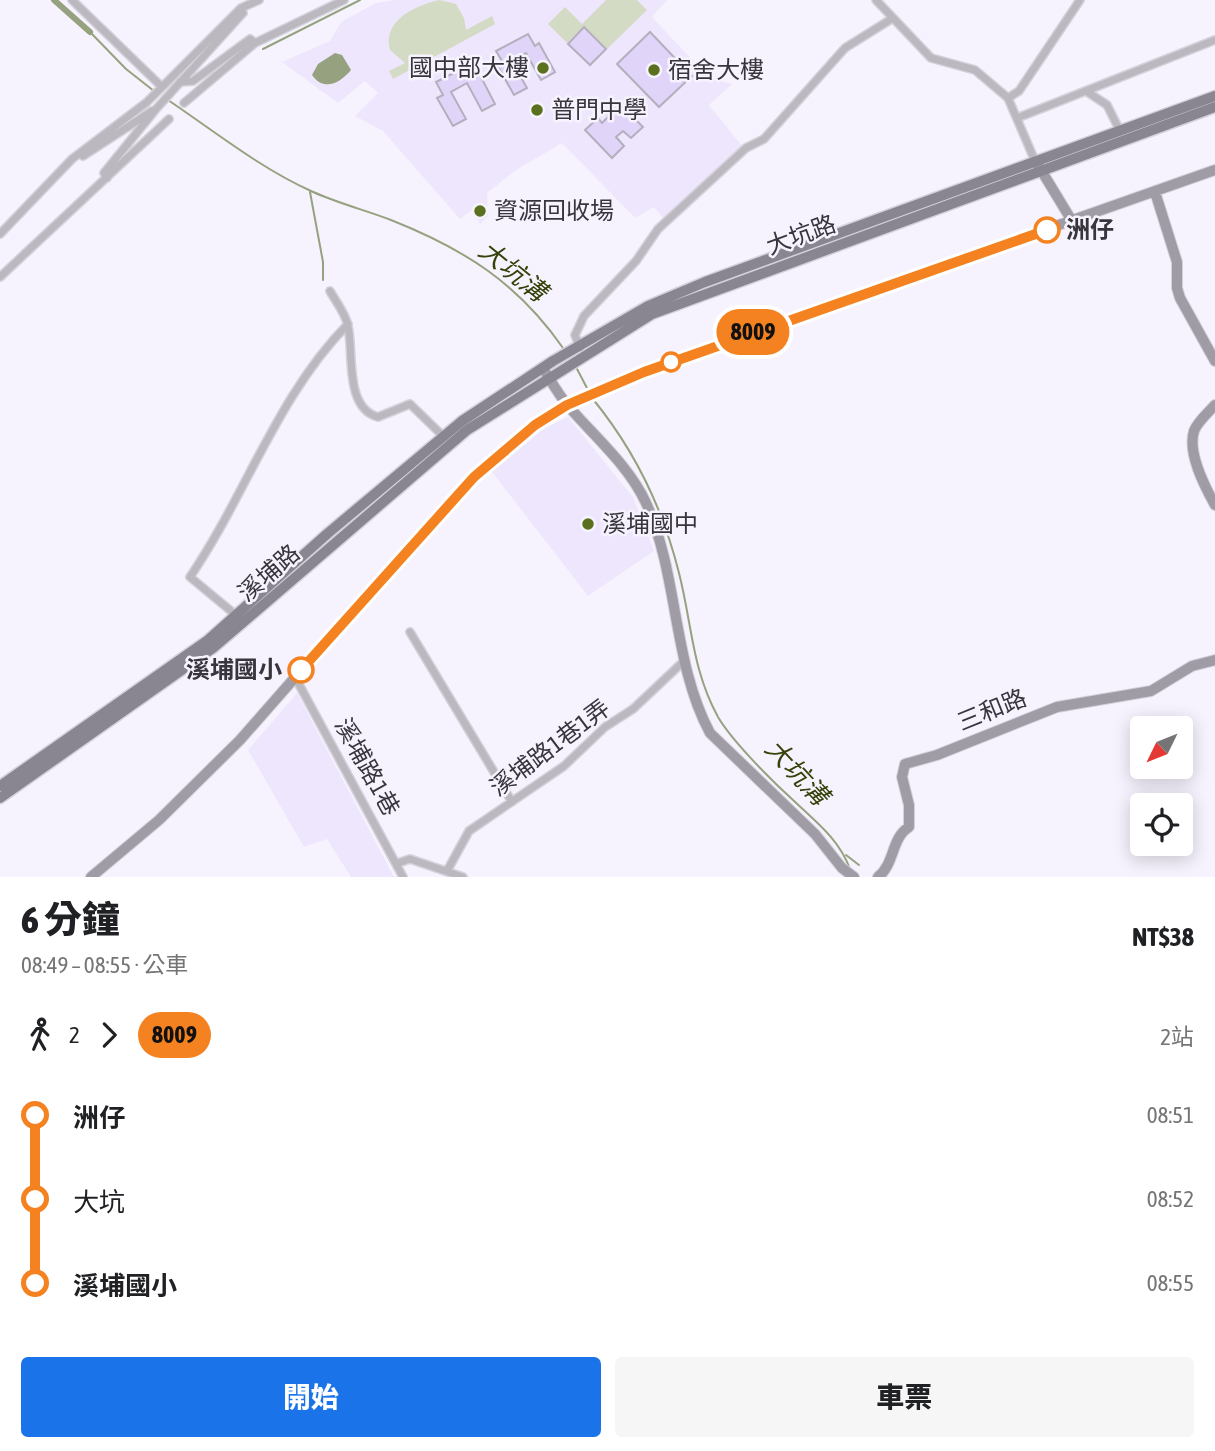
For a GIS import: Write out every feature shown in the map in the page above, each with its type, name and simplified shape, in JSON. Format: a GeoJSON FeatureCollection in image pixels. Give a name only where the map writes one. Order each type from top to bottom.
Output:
{"type":"FeatureCollection","features":[{"type":"Feature","properties":{"kind":"main road","name":"大坑路"},"geometry":{"type":"LineString","coordinates":[[551,369],[677,303],[1215,96]]}},
{"type":"Feature","properties":{"kind":"main road","name":"大坑路"},"geometry":{"type":"LineString","coordinates":[[1038,165],[1215,107]]}},
{"type":"Feature","properties":{"kind":"main road","name":"溪埔路"},"geometry":{"type":"LineString","coordinates":[[0,786],[208,640],[443,436],[551,369]]}},
{"type":"Feature","properties":{"kind":"main road","name":"溪埔路"},"geometry":{"type":"LineString","coordinates":[[0,798],[214,648],[441,450],[551,369]]}},
{"type":"Feature","properties":{"kind":"street"},"geometry":{"type":"LineString","coordinates":[[72,0],[161,86]]}},
{"type":"Feature","properties":{"kind":"street"},"geometry":{"type":"LineString","coordinates":[[0,234],[72,159],[147,102],[241,8],[259,0]]}},
{"type":"Feature","properties":{"kind":"street"},"geometry":{"type":"LineString","coordinates":[[184,103],[255,43],[344,0]]}},
{"type":"Feature","properties":{"kind":"street"},"geometry":{"type":"LineString","coordinates":[[876,0],[931,58],[975,70],[1008,98],[1038,165],[1072,222]]}},
{"type":"Feature","properties":{"kind":"street"},"geometry":{"type":"LineString","coordinates":[[1008,98],[1019,92],[1080,0]]}},
{"type":"Feature","properties":{"kind":"street"},"geometry":{"type":"LineString","coordinates":[[107,178],[104,173],[156,109],[243,13],[241,8]]}},
{"type":"Feature","properties":{"kind":"street"},"geometry":{"type":"LineString","coordinates":[[579,352],[575,335],[584,316],[636,261],[658,229],[746,148],[764,139],[845,48],[892,18]]}},
{"type":"Feature","properties":{"kind":"street"},"geometry":{"type":"LineString","coordinates":[[180,82],[193,81],[250,39],[255,43]]}},
{"type":"Feature","properties":{"kind":"street"},"geometry":{"type":"LineString","coordinates":[[1017,118],[1215,40]]}},
{"type":"Feature","properties":{"kind":"street"},"geometry":{"type":"LineString","coordinates":[[1086,91],[1107,106],[1120,131]]}},
{"type":"Feature","properties":{"kind":"street"},"geometry":{"type":"LineString","coordinates":[[72,159],[77,160],[156,109]]}},
{"type":"Feature","properties":{"kind":"street"},"geometry":{"type":"LineString","coordinates":[[0,277],[169,119]]}},
{"type":"Feature","properties":{"kind":"street"},"geometry":{"type":"LineString","coordinates":[[91,877],[159,820],[240,740],[474,477],[535,425],[603,387],[1215,170]]}},
{"type":"Feature","properties":{"kind":"street"},"geometry":{"type":"LineString","coordinates":[[1155,192],[1177,262],[1177,288],[1180,298],[1215,361]]}},
{"type":"Feature","properties":{"kind":"street"},"geometry":{"type":"LineString","coordinates":[[330,291],[348,324],[354,386],[367,410],[378,417],[410,404],[443,436]]}},
{"type":"Feature","properties":{"kind":"street"},"geometry":{"type":"LineString","coordinates":[[237,616],[190,577],[227,520],[276,424],[319,356],[348,324]]}},
{"type":"Feature","properties":{"kind":"street"},"geometry":{"type":"LineString","coordinates":[[551,369],[567,405],[627,472],[646,502],[673,593],[684,661],[700,715],[710,733],[816,834],[842,868],[855,877]]}},
{"type":"Feature","properties":{"kind":"street"},"geometry":{"type":"LineString","coordinates":[[1215,405],[1196,429],[1193,443],[1206,489],[1215,505]]}},
{"type":"Feature","properties":{"kind":"street"},"geometry":{"type":"LineString","coordinates":[[410,632],[512,802]]}},
{"type":"Feature","properties":{"kind":"street","name":"三和路"},"geometry":{"type":"LineString","coordinates":[[878,877],[887,868],[901,832],[909,827],[909,805],[902,777],[905,764],[937,755],[1057,708],[1151,691],[1192,666],[1215,660]]}},
{"type":"Feature","properties":{"kind":"street","name":"溪埔路1巷1弄"},"geometry":{"type":"LineString","coordinates":[[441,872],[469,831],[564,766],[605,727],[633,709],[684,661]]}},
{"type":"Feature","properties":{"kind":"street","name":"溪埔路1巷"},"geometry":{"type":"LineString","coordinates":[[295,677],[398,863],[403,877]]}},
{"type":"Feature","properties":{"kind":"street"},"geometry":{"type":"LineString","coordinates":[[398,863],[410,859],[441,872],[463,877]]}},
{"type":"Feature","properties":{"kind":"shaded area","name":"普門中學"},"geometry":{"type":"Polygon","coordinates":[[[395,0],[667,0],[652,17],[709,78],[732,84],[709,105],[743,147],[663,218],[654,207],[635,218],[562,143],[516,170],[487,193],[488,216],[480,224],[472,210],[460,219],[383,131],[355,116],[378,93],[365,81],[338,103],[282,62],[330,41],[341,22],[376,3],[395,0]]]}},
{"type":"Feature","properties":{"kind":"shaded area"},"geometry":{"type":"Polygon","coordinates":[[[439,0],[456,4],[464,18],[466,30],[492,16],[495,24],[393,79],[389,71],[405,63],[390,50],[389,40],[395,23],[410,11],[439,0]]]}},
{"type":"Feature","properties":{"kind":"shaded area"},"geometry":{"type":"Polygon","coordinates":[[[606,0],[637,0],[647,10],[607,49],[584,26],[567,43],[548,24],[565,7],[582,24],[606,0]]]}},
{"type":"Feature","properties":{"kind":"shaded area"},"geometry":{"type":"Polygon","coordinates":[[[335,53],[342,55],[351,70],[337,82],[322,83],[312,75],[318,64],[335,53]]]}},
{"type":"Feature","properties":{"kind":"shaded area","name":"溪埔國中"},"geometry":{"type":"Polygon","coordinates":[[[568,417],[633,497],[654,551],[588,596],[489,468],[528,436],[568,417]]]}},
{"type":"Feature","properties":{"kind":"shaded area","name":"溪埔國小"},"geometry":{"type":"Polygon","coordinates":[[[297,693],[394,877],[351,877],[327,839],[304,847],[248,750],[297,693]]]}},
{"type":"Feature","properties":{"kind":"building"},"geometry":{"type":"Polygon","coordinates":[[[584,27],[606,49],[590,65],[568,44],[584,27]]]}},
{"type":"Feature","properties":{"kind":"building","name":"宿舍大樓"},"geometry":{"type":"Polygon","coordinates":[[[650,32],[692,76],[659,107],[617,64],[650,32]]]}},
{"type":"Feature","properties":{"kind":"building","name":"國中部大樓"},"geometry":{"type":"Polygon","coordinates":[[[528,34],[535,46],[539,43],[555,72],[541,80],[526,53],[512,61],[527,88],[514,95],[496,63],[502,61],[496,51],[528,34]]]}},
{"type":"Feature","properties":{"kind":"building"},"geometry":{"type":"Polygon","coordinates":[[[469,65],[475,77],[480,75],[495,104],[482,111],[467,83],[451,92],[466,119],[453,126],[437,98],[443,95],[436,82],[469,65]]]}},
{"type":"Feature","properties":{"kind":"building"},"geometry":{"type":"Polygon","coordinates":[[[617,101],[643,127],[631,138],[623,131],[616,137],[624,146],[612,158],[585,130],[598,118],[602,123],[609,116],[605,112],[617,101]]]}},
{"type":"Feature","properties":{"kind":"waterway","name":"大坑溝"},"geometry":{"type":"LineString","coordinates":[[54,0],[90,32]]}},
{"type":"Feature","properties":{"kind":"waterway"},"geometry":{"type":"LineString","coordinates":[[263,49],[360,0]]}},
{"type":"Feature","properties":{"kind":"waterway","name":"大坑溝"},"geometry":{"type":"LineString","coordinates":[[90,32],[126,69],[154,91]]}},
{"type":"Feature","properties":{"kind":"waterway","name":"大坑溝"},"geometry":{"type":"LineString","coordinates":[[168,100],[292,182],[418,231],[466,256],[488,270],[527,305],[563,348]]}},
{"type":"Feature","properties":{"kind":"waterway"},"geometry":{"type":"LineString","coordinates":[[310,192],[323,262],[323,280]]}},
{"type":"Feature","properties":{"kind":"waterway","name":"大坑溝"},"geometry":{"type":"LineString","coordinates":[[576,367],[588,390]]}},
{"type":"Feature","properties":{"kind":"waterway","name":"大坑溝"},"geometry":{"type":"LineString","coordinates":[[592,398],[634,459],[656,503],[679,573],[703,682],[718,717],[753,760],[833,840],[850,869]]}},
{"type":"Feature","properties":{"kind":"waterway"},"geometry":{"type":"LineString","coordinates":[[846,855],[859,865]]}},
{"type":"Feature","properties":{"kind":"bus line","name":"8009"},"geometry":{"type":"LineString","coordinates":[[301,670],[377,582],[474,477],[535,425],[567,405],[603,387],[644,372],[1047,230]]}},
{"type":"Feature","properties":{"kind":"place","name":"國中部大樓"},"geometry":{"type":"Point","coordinates":[543,68]}},
{"type":"Feature","properties":{"kind":"place","name":"宿舍大樓"},"geometry":{"type":"Point","coordinates":[654,70]}},
{"type":"Feature","properties":{"kind":"place","name":"普門中學"},"geometry":{"type":"Point","coordinates":[537,110]}},
{"type":"Feature","properties":{"kind":"place","name":"資源回收場"},"geometry":{"type":"Point","coordinates":[480,211]}},
{"type":"Feature","properties":{"kind":"place","name":"洲仔"},"geometry":{"type":"Point","coordinates":[1047,230]}},
{"type":"Feature","properties":{"kind":"place","name":"溪埔國中"},"geometry":{"type":"Point","coordinates":[588,524]}},
{"type":"Feature","properties":{"kind":"place","name":"溪埔國小"},"geometry":{"type":"Point","coordinates":[301,670]}}]}
